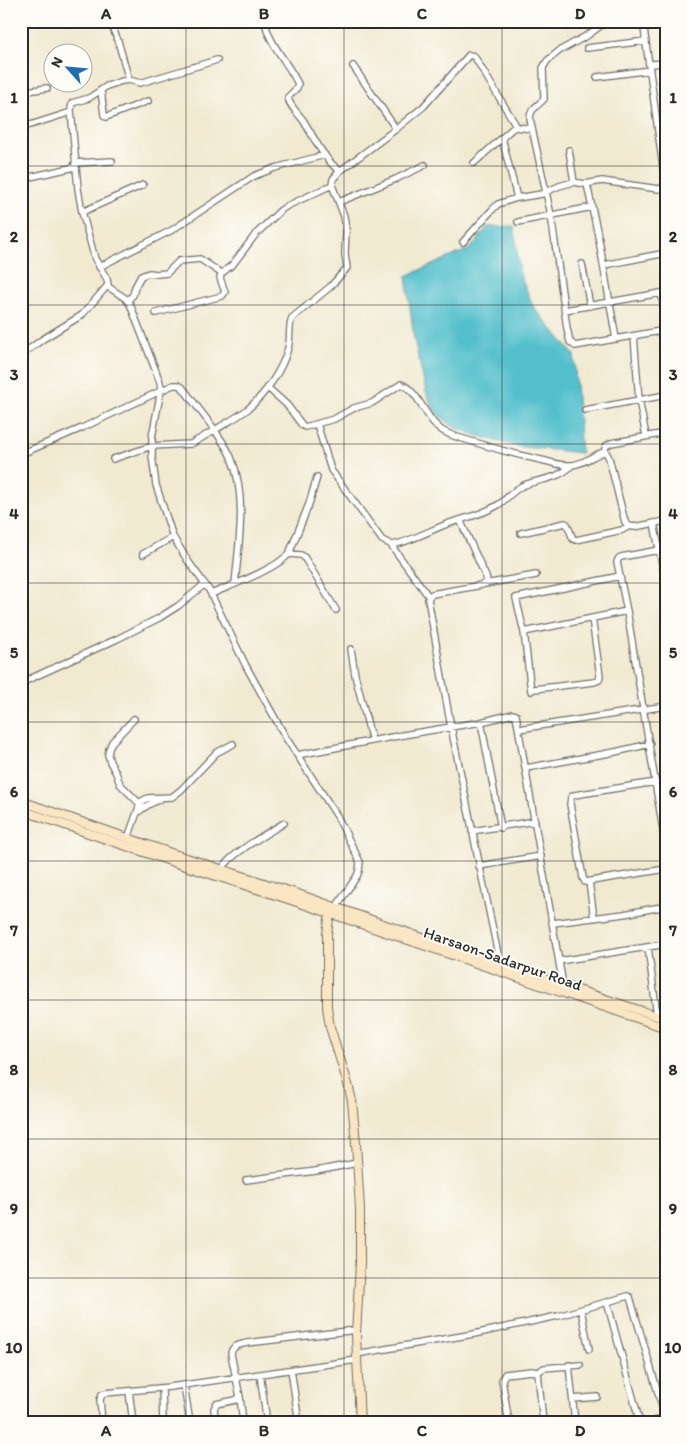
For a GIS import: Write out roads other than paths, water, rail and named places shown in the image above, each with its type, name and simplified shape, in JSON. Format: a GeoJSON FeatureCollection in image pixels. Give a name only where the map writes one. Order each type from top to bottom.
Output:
{"type":"FeatureCollection","features":[{"type":"Feature","properties":{"kind":"street"},"geometry":{"type":"LineString","coordinates":[[110,21],[129,80]]}},
{"type":"Feature","properties":{"kind":"street"},"geometry":{"type":"LineString","coordinates":[[265,21],[275,45],[298,84],[297,88],[288,98],[288,102],[302,119],[325,155],[340,171]]}},
{"type":"Feature","properties":{"kind":"street"},"geometry":{"type":"LineString","coordinates":[[607,21],[588,35],[550,57],[544,64],[544,99],[530,113],[551,215],[570,342],[575,346],[666,330]]}},
{"type":"Feature","properties":{"kind":"street"},"geometry":{"type":"LineString","coordinates":[[463,242],[496,206],[517,198],[537,195],[574,182],[587,184],[602,181],[665,189],[660,134],[644,21]]}},
{"type":"Feature","properties":{"kind":"street"},"geometry":{"type":"LineString","coordinates":[[587,48],[646,41]]}},
{"type":"Feature","properties":{"kind":"street"},"geometry":{"type":"LineString","coordinates":[[113,459],[152,446],[191,444],[247,410],[268,388],[289,347],[292,318],[330,287],[347,268],[345,225],[332,185],[333,178],[396,129],[434,95],[465,58],[471,55],[474,56],[517,127]]}},
{"type":"Feature","properties":{"kind":"street"},"geometry":{"type":"LineString","coordinates":[[21,355],[42,339],[82,314],[107,286],[108,282],[94,254],[82,212],[75,165],[71,106],[74,102],[89,98],[109,85],[129,80],[140,83],[217,60]]}},
{"type":"Feature","properties":{"kind":"street"},"geometry":{"type":"LineString","coordinates":[[597,77],[666,63]]}},
{"type":"Feature","properties":{"kind":"street"},"geometry":{"type":"LineString","coordinates":[[353,66],[396,129]]}},
{"type":"Feature","properties":{"kind":"street"},"geometry":{"type":"LineString","coordinates":[[21,92],[42,89]]}},
{"type":"Feature","properties":{"kind":"street"},"geometry":{"type":"LineString","coordinates":[[101,90],[104,115],[106,116],[148,101]]}},
{"type":"Feature","properties":{"kind":"street"},"geometry":{"type":"LineString","coordinates":[[21,128],[71,112]]}},
{"type":"Feature","properties":{"kind":"street"},"geometry":{"type":"LineString","coordinates":[[474,163],[511,129],[517,127],[532,129]]}},
{"type":"Feature","properties":{"kind":"street"},"geometry":{"type":"LineString","coordinates":[[502,138],[517,198]]}},
{"type":"Feature","properties":{"kind":"street"},"geometry":{"type":"LineString","coordinates":[[568,150],[574,182]]}},
{"type":"Feature","properties":{"kind":"street"},"geometry":{"type":"LineString","coordinates":[[99,267],[172,230],[254,176],[275,168],[325,155]]}},
{"type":"Feature","properties":{"kind":"street"},"geometry":{"type":"LineString","coordinates":[[21,179],[75,165],[112,161]]}},
{"type":"Feature","properties":{"kind":"street"},"geometry":{"type":"LineString","coordinates":[[339,202],[425,165]]}},
{"type":"Feature","properties":{"kind":"street"},"geometry":{"type":"LineString","coordinates":[[82,212],[143,184]]}},
{"type":"Feature","properties":{"kind":"street"},"geometry":{"type":"LineString","coordinates":[[587,184],[604,265],[616,339]]}},
{"type":"Feature","properties":{"kind":"street"},"geometry":{"type":"LineString","coordinates":[[156,313],[222,296],[225,292],[220,278],[221,273],[233,264],[256,234],[287,206],[332,185]]}},
{"type":"Feature","properties":{"kind":"street"},"geometry":{"type":"LineString","coordinates":[[518,222],[592,207]]}},
{"type":"Feature","properties":{"kind":"street"},"geometry":{"type":"LineString","coordinates":[[604,265],[666,254]]}},
{"type":"Feature","properties":{"kind":"street"},"geometry":{"type":"LineString","coordinates":[[128,300],[134,295],[135,287],[141,276],[149,273],[167,273],[179,261],[204,260],[221,273]]}},
{"type":"Feature","properties":{"kind":"street"},"geometry":{"type":"LineString","coordinates":[[582,264],[590,306]]}},
{"type":"Feature","properties":{"kind":"street"},"geometry":{"type":"LineString","coordinates":[[107,286],[128,300],[160,382],[161,390],[152,446],[156,485],[173,536],[211,594],[246,666],[297,755],[337,816],[360,862],[357,876],[332,914],[327,934],[327,1016],[348,1084],[353,1107],[360,1209],[360,1263],[356,1330],[360,1422],[344,1423]]}},
{"type":"Feature","properties":{"kind":"street"},"geometry":{"type":"LineString","coordinates":[[565,310],[663,293],[666,318]]}},
{"type":"Feature","properties":{"kind":"street"},"geometry":{"type":"LineString","coordinates":[[634,336],[639,400],[646,436]]}},
{"type":"Feature","properties":{"kind":"street"},"geometry":{"type":"LineString","coordinates":[[21,454],[91,424],[161,390],[173,385],[181,386],[215,430],[230,456],[238,482],[240,526],[235,584]]}},
{"type":"Feature","properties":{"kind":"street"},"geometry":{"type":"LineString","coordinates":[[268,388],[287,405],[303,426],[306,427],[334,419],[354,408],[372,403],[399,385],[403,385],[415,397],[436,425],[446,433],[501,450],[571,466],[586,462],[604,452],[607,445],[611,443],[666,433]]}},
{"type":"Feature","properties":{"kind":"street"},"geometry":{"type":"LineString","coordinates":[[585,410],[666,395]]}},
{"type":"Feature","properties":{"kind":"street"},"geometry":{"type":"LineString","coordinates":[[316,424],[331,470],[382,540],[391,545],[429,597],[451,726],[500,964]]}},
{"type":"Feature","properties":{"kind":"street"},"geometry":{"type":"LineString","coordinates":[[604,452],[606,452],[609,458],[623,515],[629,526]]}},
{"type":"Feature","properties":{"kind":"street"},"geometry":{"type":"LineString","coordinates":[[391,545],[396,545],[488,511],[517,489],[558,476],[571,466]]}},
{"type":"Feature","properties":{"kind":"street"},"geometry":{"type":"LineString","coordinates":[[211,594],[264,570],[290,554],[309,504],[316,477]]}},
{"type":"Feature","properties":{"kind":"street"},"geometry":{"type":"LineString","coordinates":[[460,520],[486,577],[485,584]]}},
{"type":"Feature","properties":{"kind":"street"},"geometry":{"type":"LineString","coordinates":[[521,533],[565,523],[573,539],[576,540],[622,530],[629,526],[666,521]]}},
{"type":"Feature","properties":{"kind":"street"},"geometry":{"type":"LineString","coordinates":[[654,523],[665,570],[666,584]]}},
{"type":"Feature","properties":{"kind":"street"},"geometry":{"type":"LineString","coordinates":[[144,554],[173,536]]}},
{"type":"Feature","properties":{"kind":"street"},"geometry":{"type":"LineString","coordinates":[[659,550],[619,558],[617,562],[628,611],[666,848]]}},
{"type":"Feature","properties":{"kind":"street"},"geometry":{"type":"LineString","coordinates":[[290,554],[304,557],[336,610]]}},
{"type":"Feature","properties":{"kind":"street"},"geometry":{"type":"LineString","coordinates":[[429,597],[432,594],[536,574]]}},
{"type":"Feature","properties":{"kind":"street"},"geometry":{"type":"LineString","coordinates":[[592,618],[599,680],[533,690],[524,632],[516,598],[620,576]]}},
{"type":"Feature","properties":{"kind":"street"},"geometry":{"type":"LineString","coordinates":[[21,683],[159,618],[178,606],[205,584]]}},
{"type":"Feature","properties":{"kind":"street"},"geometry":{"type":"LineString","coordinates":[[524,632],[628,611]]}},
{"type":"Feature","properties":{"kind":"street"},"geometry":{"type":"LineString","coordinates":[[351,649],[355,675],[372,741]]}},
{"type":"Feature","properties":{"kind":"street"},"geometry":{"type":"LineString","coordinates":[[519,729],[666,706]]}},
{"type":"Feature","properties":{"kind":"street"},"geometry":{"type":"LineString","coordinates":[[297,755],[481,722],[515,714],[563,984]]}},
{"type":"Feature","properties":{"kind":"street"},"geometry":{"type":"LineString","coordinates":[[134,720],[112,742],[108,755],[120,784],[140,804]]}},
{"type":"Feature","properties":{"kind":"street"},"geometry":{"type":"LineString","coordinates":[[481,722],[501,828]]}},
{"type":"Feature","properties":{"kind":"street"},"geometry":{"type":"LineString","coordinates":[[128,838],[140,804],[148,798],[172,797],[177,794],[216,753],[233,744]]}},
{"type":"Feature","properties":{"kind":"street"},"geometry":{"type":"LineString","coordinates":[[526,768],[650,744]]}},
{"type":"Feature","properties":{"kind":"street"},"geometry":{"type":"LineString","coordinates":[[656,782],[572,796],[570,804],[583,878],[586,882],[666,869]]}},
{"type":"Feature","properties":{"kind":"street"},"geometry":{"type":"LineString","coordinates":[[136,814],[153,802],[164,798]]}},
{"type":"Feature","properties":{"kind":"street","name":"Harsaon-Sadarpur Road"},"geometry":{"type":"LineString","coordinates":[[21,801],[336,907],[454,949],[666,1019]]}},
{"type":"Feature","properties":{"kind":"street","name":"Harsaon-Sadarpur Road"},"geometry":{"type":"LineString","coordinates":[[21,810],[666,1028]]}},
{"type":"Feature","properties":{"kind":"street"},"geometry":{"type":"LineString","coordinates":[[472,832],[534,822]]}},
{"type":"Feature","properties":{"kind":"street"},"geometry":{"type":"LineString","coordinates":[[222,869],[234,856],[284,823]]}},
{"type":"Feature","properties":{"kind":"street"},"geometry":{"type":"LineString","coordinates":[[479,866],[541,856]]}},
{"type":"Feature","properties":{"kind":"street"},"geometry":{"type":"LineString","coordinates":[[589,882],[594,918]]}},
{"type":"Feature","properties":{"kind":"street"},"geometry":{"type":"LineString","coordinates":[[553,923],[666,906]]}},
{"type":"Feature","properties":{"kind":"street"},"geometry":{"type":"LineString","coordinates":[[559,962],[666,944]]}},
{"type":"Feature","properties":{"kind":"street"},"geometry":{"type":"LineString","coordinates":[[648,947],[657,1016]]}},
{"type":"Feature","properties":{"kind":"street"},"geometry":{"type":"LineString","coordinates":[[246,1180],[316,1171],[358,1163]]}},
{"type":"Feature","properties":{"kind":"street"},"geometry":{"type":"LineString","coordinates":[[102,1423],[100,1400],[102,1394],[162,1388],[291,1370],[558,1316],[625,1296],[630,1297],[665,1418],[649,1423]]}},
{"type":"Feature","properties":{"kind":"street"},"geometry":{"type":"LineString","coordinates":[[607,1302],[640,1423]]}},
{"type":"Feature","properties":{"kind":"street"},"geometry":{"type":"LineString","coordinates":[[581,1310],[589,1349]]}},
{"type":"Feature","properties":{"kind":"street"},"geometry":{"type":"LineString","coordinates":[[243,1423],[231,1354],[232,1349],[247,1343],[356,1330]]}},
{"type":"Feature","properties":{"kind":"street"},"geometry":{"type":"LineString","coordinates":[[569,1365],[575,1423]]}},
{"type":"Feature","properties":{"kind":"street"},"geometry":{"type":"LineString","coordinates":[[509,1423],[503,1376],[510,1373],[538,1372],[544,1368],[580,1365]]}},
{"type":"Feature","properties":{"kind":"street"},"geometry":{"type":"LineString","coordinates":[[291,1370],[299,1423]]}},
{"type":"Feature","properties":{"kind":"street"},"geometry":{"type":"LineString","coordinates":[[538,1372],[543,1423]]}},
{"type":"Feature","properties":{"kind":"street"},"geometry":{"type":"LineString","coordinates":[[260,1374],[267,1423]]}},
{"type":"Feature","properties":{"kind":"street"},"geometry":{"type":"LineString","coordinates":[[184,1385],[190,1423]]}},
{"type":"Feature","properties":{"kind":"street"},"geometry":{"type":"LineString","coordinates":[[162,1388],[164,1423]]}},
{"type":"Feature","properties":{"kind":"street"},"geometry":{"type":"LineString","coordinates":[[129,1391],[133,1423]]}},
{"type":"Feature","properties":{"kind":"street"},"geometry":{"type":"LineString","coordinates":[[216,1423],[214,1409],[216,1404],[236,1400],[240,1397]]}},
{"type":"Feature","properties":{"kind":"street"},"geometry":{"type":"LineString","coordinates":[[574,1399],[597,1397]]}},
{"type":"Feature","properties":{"kind":"water"},"geometry":{"type":"Polygon","coordinates":[[[514,226],[520,274],[533,306],[574,355],[581,453],[515,446],[478,436],[454,427],[437,414],[427,396],[414,339],[406,276],[469,249],[487,227],[514,226]]]}}]}
